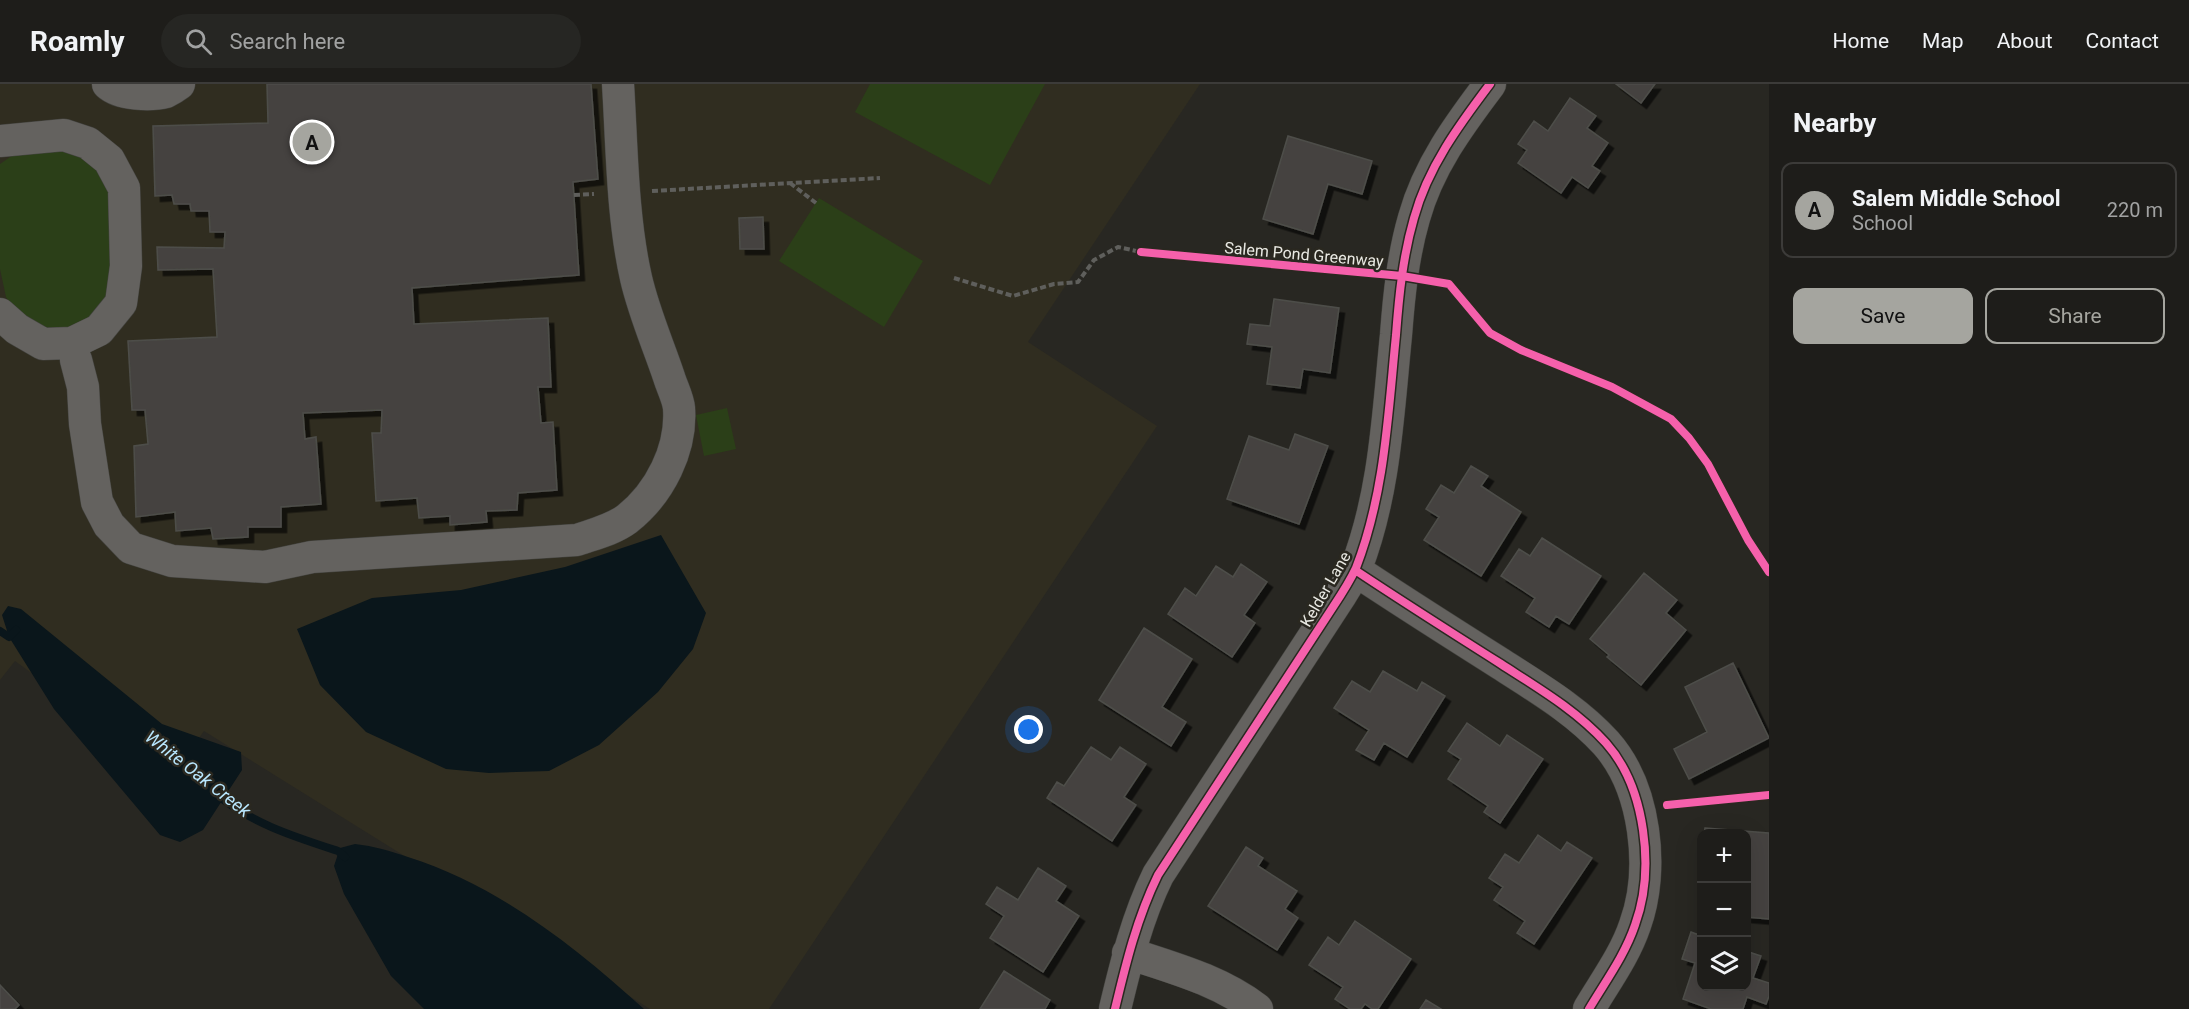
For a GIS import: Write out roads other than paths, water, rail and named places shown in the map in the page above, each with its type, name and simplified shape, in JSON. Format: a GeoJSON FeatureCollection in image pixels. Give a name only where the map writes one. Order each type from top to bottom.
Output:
{"type":"FeatureCollection","features":[{"type":"Feature","properties":{"kind":"street"},"geometry":{"type":"LineString","coordinates":[[108,84],[112,88],[141,95],[167,92],[179,84]]}},
{"type":"Feature","properties":{"kind":"street"},"geometry":{"type":"LineString","coordinates":[[76,360],[83,387],[89,453],[97,502],[109,525],[131,548],[139,552],[172,561],[265,567],[312,557],[577,540],[609,529],[627,518],[645,501],[660,480],[674,454],[679,406],[646,315],[636,278],[625,192],[618,84]]}},
{"type":"Feature","properties":{"kind":"street","name":"Kelder Lane"},"geometry":{"type":"LineString","coordinates":[[1115,1009],[1128,953],[1145,903],[1158,875],[1355,570],[1368,531],[1385,452],[1405,251],[1414,216],[1429,177],[1445,147],[1490,84]]}},
{"type":"Feature","properties":{"kind":"street"},"geometry":{"type":"LineString","coordinates":[[0,141],[64,135],[88,142],[109,160],[124,188],[126,266],[121,303],[99,330],[72,343],[43,344],[17,329],[0,315]]}},
{"type":"Feature","properties":{"kind":"street"},"geometry":{"type":"LineString","coordinates":[[1355,570],[1572,711],[1607,745],[1621,767],[1631,786],[1642,822],[1646,858],[1643,897],[1635,926],[1620,957],[1589,1009]]}},
{"type":"Feature","properties":{"kind":"street"},"geometry":{"type":"LineString","coordinates":[[1128,953],[1200,976],[1239,995],[1257,1009]]}},
{"type":"Feature","properties":{"kind":"water"},"geometry":{"type":"Polygon","coordinates":[[[661,535],[706,613],[693,649],[658,692],[599,745],[549,771],[489,773],[446,769],[366,732],[320,685],[297,629],[372,598],[461,590],[565,567],[661,535]]]}},
{"type":"Feature","properties":{"kind":"water"},"geometry":{"type":"Polygon","coordinates":[[[8,606],[21,609],[162,724],[241,752],[242,770],[203,830],[180,842],[160,835],[54,709],[9,637],[2,615],[8,606]]]}},
{"type":"Feature","properties":{"kind":"water"},"geometry":{"type":"Polygon","coordinates":[[[355,844],[388,851],[441,869],[504,901],[563,941],[644,1009],[424,1009],[391,976],[344,894],[334,866],[340,848],[355,844]]]}},
{"type":"Feature","properties":{"kind":"waterway","name":"White Oak Creek"},"geometry":{"type":"LineString","coordinates":[[0,631],[9,637],[16,630]]}},
{"type":"Feature","properties":{"kind":"waterway","name":"White Oak Creek"},"geometry":{"type":"LineString","coordinates":[[215,793],[258,821],[338,851],[345,857]]}},
{"type":"Feature","properties":{"kind":"place","name":"Salem Middle School"},"geometry":{"type":"Point","coordinates":[312,142]}}]}
